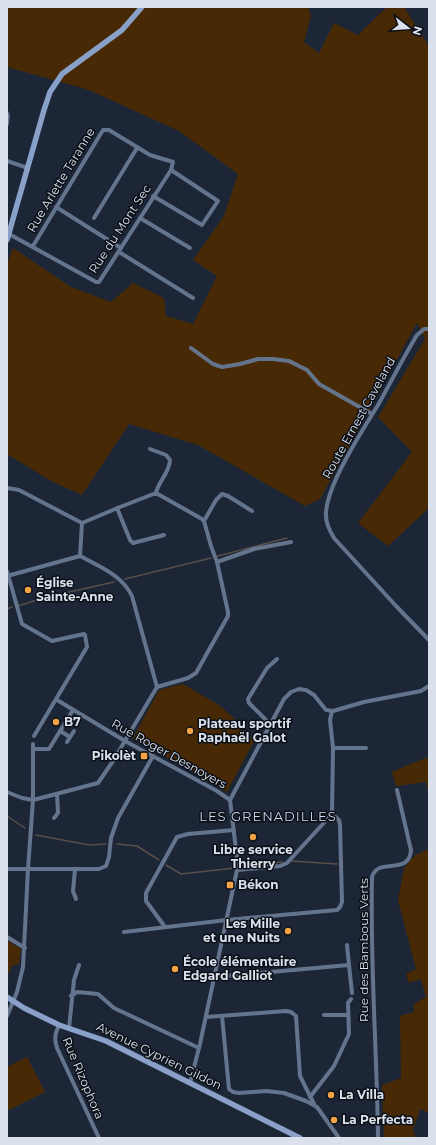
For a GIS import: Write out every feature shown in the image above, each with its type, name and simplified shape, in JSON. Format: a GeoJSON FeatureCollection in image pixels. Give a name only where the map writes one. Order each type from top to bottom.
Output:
{"type":"FeatureCollection","features":[{"type":"Feature","properties":{"kind":"street"},"geometry":{"type":"LineString","coordinates":[[7,240],[50,92],[62,74],[122,30],[142,7]]}},
{"type":"Feature","properties":{"kind":"street"},"geometry":{"type":"LineString","coordinates":[[7,113],[7,124]]}},
{"type":"Feature","properties":{"kind":"street","name":"Rue Arlette Taranne"},"geometry":{"type":"LineString","coordinates":[[33,246],[103,130],[109,130],[150,155],[173,162]]}},
{"type":"Feature","properties":{"kind":"street"},"geometry":{"type":"LineString","coordinates":[[94,218],[137,148]]}},
{"type":"Feature","properties":{"kind":"street"},"geometry":{"type":"LineString","coordinates":[[7,161],[28,168]]}},
{"type":"Feature","properties":{"kind":"street","name":"Rue du Mont Sec"},"geometry":{"type":"LineString","coordinates":[[9,234],[96,282],[99,282],[171,170],[173,162]]}},
{"type":"Feature","properties":{"kind":"street"},"geometry":{"type":"LineString","coordinates":[[153,196],[202,225],[218,201],[171,170]]}},
{"type":"Feature","properties":{"kind":"street"},"geometry":{"type":"LineString","coordinates":[[56,207],[193,298]]}},
{"type":"Feature","properties":{"kind":"street"},"geometry":{"type":"LineString","coordinates":[[140,218],[190,248]]}},
{"type":"Feature","properties":{"kind":"street","name":"Route Ernest Caveland"},"geometry":{"type":"LineString","coordinates":[[429,328],[424,329],[416,335],[347,458],[333,487],[327,504],[326,514],[328,528],[334,538],[429,640]]}},
{"type":"Feature","properties":{"kind":"street"},"geometry":{"type":"LineString","coordinates":[[191,348],[213,364],[222,367],[258,359],[273,359],[289,362],[307,370],[319,384],[372,414]]}},
{"type":"Feature","properties":{"kind":"street"},"geometry":{"type":"LineString","coordinates":[[150,449],[166,455],[170,460],[168,468],[157,487],[156,493]]}},
{"type":"Feature","properties":{"kind":"street"},"geometry":{"type":"LineString","coordinates":[[7,488],[19,490],[82,523]]}},
{"type":"Feature","properties":{"kind":"street"},"geometry":{"type":"LineString","coordinates":[[82,523],[156,493]]}},
{"type":"Feature","properties":{"kind":"street"},"geometry":{"type":"LineString","coordinates":[[7,792],[22,798],[33,800],[98,783],[113,761],[157,686],[188,678],[196,673],[228,616],[217,562],[204,521],[156,493]]}},
{"type":"Feature","properties":{"kind":"street"},"geometry":{"type":"LineString","coordinates":[[204,521],[216,500],[222,494],[228,496],[252,511]]}},
{"type":"Feature","properties":{"kind":"street"},"geometry":{"type":"LineString","coordinates":[[117,508],[130,540],[133,543],[164,535]]}},
{"type":"Feature","properties":{"kind":"street"},"geometry":{"type":"LineString","coordinates":[[80,556],[82,523]]}},
{"type":"Feature","properties":{"kind":"street"},"geometry":{"type":"LineString","coordinates":[[217,562],[254,550],[291,542]]}},
{"type":"Feature","properties":{"kind":"street"},"geometry":{"type":"LineString","coordinates":[[8,576],[80,556],[119,578],[128,587],[132,596],[157,686]]}},
{"type":"Feature","properties":{"kind":"street"},"geometry":{"type":"LineString","coordinates":[[7,571],[20,622],[23,625],[52,641],[82,634],[85,636],[87,647],[57,700],[34,736]]}},
{"type":"Feature","properties":{"kind":"street"},"geometry":{"type":"LineString","coordinates":[[270,724],[248,703],[248,699],[266,668],[277,658]]}},
{"type":"Feature","properties":{"kind":"street"},"geometry":{"type":"LineString","coordinates":[[230,800],[270,724],[287,695],[291,692],[299,689],[306,690],[312,693],[325,708],[332,711],[364,702],[421,691],[429,686]]}},
{"type":"Feature","properties":{"kind":"street","name":"Rue Roger Desnoyers"},"geometry":{"type":"LineString","coordinates":[[57,700],[125,741],[217,791],[230,800],[238,858],[237,870],[206,1017],[190,1083]]}},
{"type":"Feature","properties":{"kind":"street"},"geometry":{"type":"LineString","coordinates":[[34,749],[49,749],[73,710]]}},
{"type":"Feature","properties":{"kind":"street"},"geometry":{"type":"LineString","coordinates":[[237,870],[280,866],[287,863],[332,814],[333,748],[330,720],[332,711]]}},
{"type":"Feature","properties":{"kind":"street"},"geometry":{"type":"LineString","coordinates":[[60,731],[70,737]]}},
{"type":"Feature","properties":{"kind":"street"},"geometry":{"type":"LineString","coordinates":[[67,742],[74,731]]}},
{"type":"Feature","properties":{"kind":"street"},"geometry":{"type":"LineString","coordinates":[[7,1016],[21,974],[24,948],[33,800],[33,744]]}},
{"type":"Feature","properties":{"kind":"street"},"geometry":{"type":"LineString","coordinates":[[333,748],[366,748]]}},
{"type":"Feature","properties":{"kind":"street"},"geometry":{"type":"LineString","coordinates":[[7,869],[99,869],[106,866],[109,857],[111,838],[118,818],[153,756]]}},
{"type":"Feature","properties":{"kind":"street","name":"Rue des Bambous Verts"},"geometry":{"type":"LineString","coordinates":[[378,1138],[377,1077],[372,976],[372,878],[377,869],[402,864],[407,862],[410,856],[411,850],[396,790]]}},
{"type":"Feature","properties":{"kind":"street"},"geometry":{"type":"LineString","coordinates":[[54,818],[58,813],[57,794]]}},
{"type":"Feature","properties":{"kind":"street"},"geometry":{"type":"LineString","coordinates":[[124,932],[227,920],[336,910],[342,902],[340,825],[339,820],[332,814]]}},
{"type":"Feature","properties":{"kind":"street"},"geometry":{"type":"LineString","coordinates":[[166,927],[146,901],[146,893],[177,837],[188,834],[234,830]]}},
{"type":"Feature","properties":{"kind":"street"},"geometry":{"type":"LineString","coordinates":[[75,869],[73,890],[76,900]]}},
{"type":"Feature","properties":{"kind":"street"},"geometry":{"type":"LineString","coordinates":[[7,937],[24,948]]}},
{"type":"Feature","properties":{"kind":"street"},"geometry":{"type":"LineString","coordinates":[[347,945],[352,993]]}},
{"type":"Feature","properties":{"kind":"street"},"geometry":{"type":"LineString","coordinates":[[69,1028],[74,980],[79,965]]}},
{"type":"Feature","properties":{"kind":"street"},"geometry":{"type":"LineString","coordinates":[[214,977],[349,965]]}},
{"type":"Feature","properties":{"kind":"street"},"geometry":{"type":"LineString","coordinates":[[72,996],[77,992],[98,994],[114,1008],[199,1048]]}},
{"type":"Feature","properties":{"kind":"street","name":"Avenue Cyprien Gildon"},"geometry":{"type":"LineString","coordinates":[[7,997],[34,1013],[69,1028],[91,1034],[106,1041],[300,1138]]}},
{"type":"Feature","properties":{"kind":"street"},"geometry":{"type":"LineString","coordinates":[[310,1098],[334,1066],[348,1034],[348,1003],[351,999]]}},
{"type":"Feature","properties":{"kind":"street"},"geometry":{"type":"LineString","coordinates":[[206,1017],[286,1011],[291,1012],[296,1016],[300,1076],[310,1098],[339,1138]]}},
{"type":"Feature","properties":{"kind":"street"},"geometry":{"type":"LineString","coordinates":[[324,1015],[348,1015]]}},
{"type":"Feature","properties":{"kind":"street"},"geometry":{"type":"LineString","coordinates":[[222,1016],[229,1089],[233,1092],[239,1093],[266,1091],[284,1092],[314,1104]]}},
{"type":"Feature","properties":{"kind":"street","name":"Rue Rizophora"},"geometry":{"type":"LineString","coordinates":[[59,1024],[54,1034],[57,1048],[99,1138]]}},
{"type":"Feature","properties":{"kind":"shaded area"},"geometry":{"type":"Polygon","coordinates":[[[7,7],[308,7],[311,16],[304,42],[319,53],[334,23],[358,35],[387,7],[404,7],[429,46],[429,508],[388,546],[358,523],[412,452],[378,417],[425,339],[417,323],[320,499],[305,506],[198,445],[129,424],[82,495],[51,481],[7,454],[7,264],[13,248],[71,287],[111,302],[133,283],[164,298],[166,316],[193,324],[217,276],[193,260],[224,216],[238,174],[179,131],[89,90],[7,67],[7,7]]]}},
{"type":"Feature","properties":{"kind":"shaded area","name":"Plateau sportif Raphaël Galot"},"geometry":{"type":"Polygon","coordinates":[[[183,684],[219,705],[236,720],[234,724],[254,741],[227,792],[133,738],[159,690],[183,684]]]}},
{"type":"Feature","properties":{"kind":"shaded area"},"geometry":{"type":"Polygon","coordinates":[[[429,757],[429,796],[426,782],[396,786],[392,772],[429,757]]]}},
{"type":"Feature","properties":{"kind":"shaded area"},"geometry":{"type":"Polygon","coordinates":[[[429,849],[429,1113],[420,1109],[413,1130],[416,1138],[384,1138],[382,1085],[401,1078],[400,1016],[414,1012],[414,1004],[426,997],[421,979],[409,983],[406,974],[416,969],[398,900],[404,868],[415,855],[429,849]]]}},
{"type":"Feature","properties":{"kind":"shaded area"},"geometry":{"type":"Polygon","coordinates":[[[7,940],[21,949],[19,964],[11,966],[10,973],[7,972],[7,940]]]}},
{"type":"Feature","properties":{"kind":"shaded area"},"geometry":{"type":"Polygon","coordinates":[[[27,1057],[45,1092],[7,1111],[7,1067],[27,1057]]]}},
{"type":"Feature","properties":{"kind":"waterway"},"geometry":{"type":"LineString","coordinates":[[218,556],[287,538]]}},
{"type":"Feature","properties":{"kind":"waterway"},"geometry":{"type":"LineString","coordinates":[[125,579],[211,558]]}},
{"type":"Feature","properties":{"kind":"waterway"},"geometry":{"type":"LineString","coordinates":[[18,606],[47,597],[114,582]]}},
{"type":"Feature","properties":{"kind":"waterway"},"geometry":{"type":"LineString","coordinates":[[7,609],[12,607]]}},
{"type":"Feature","properties":{"kind":"waterway"},"geometry":{"type":"LineString","coordinates":[[7,816],[25,828]]}},
{"type":"Feature","properties":{"kind":"waterway"},"geometry":{"type":"LineString","coordinates":[[36,835],[89,845],[106,844]]}},
{"type":"Feature","properties":{"kind":"waterway"},"geometry":{"type":"LineString","coordinates":[[117,844],[137,846],[159,860]]}},
{"type":"Feature","properties":{"kind":"waterway"},"geometry":{"type":"LineString","coordinates":[[291,861],[337,864]]}},
{"type":"Feature","properties":{"kind":"waterway"},"geometry":{"type":"LineString","coordinates":[[240,868],[282,862]]}},
{"type":"Feature","properties":{"kind":"waterway"},"geometry":{"type":"LineString","coordinates":[[166,865],[181,874],[235,868]]}},
{"type":"Feature","properties":{"kind":"place","name":"Église Sainte-Anne"},"geometry":{"type":"Point","coordinates":[28,590]}},
{"type":"Feature","properties":{"kind":"place","name":"B7"},"geometry":{"type":"Point","coordinates":[56,722]}},
{"type":"Feature","properties":{"kind":"place","name":"Plateau sportif Raphaël Galot"},"geometry":{"type":"Point","coordinates":[190,731]}},
{"type":"Feature","properties":{"kind":"place","name":"Pikolèt"},"geometry":{"type":"Point","coordinates":[144,756]}},
{"type":"Feature","properties":{"kind":"place","name":"Libre service Thierry"},"geometry":{"type":"Point","coordinates":[253,837]}},
{"type":"Feature","properties":{"kind":"place","name":"Békon"},"geometry":{"type":"Point","coordinates":[230,885]}},
{"type":"Feature","properties":{"kind":"place","name":"Les Mille et une Nuits"},"geometry":{"type":"Point","coordinates":[288,931]}},
{"type":"Feature","properties":{"kind":"place","name":"École élémentaire Edgard Galliot"},"geometry":{"type":"Point","coordinates":[175,969]}},
{"type":"Feature","properties":{"kind":"place","name":"La Villa"},"geometry":{"type":"Point","coordinates":[331,1095]}},
{"type":"Feature","properties":{"kind":"place","name":"La Perfecta"},"geometry":{"type":"Point","coordinates":[334,1120]}},
{"type":"Feature","properties":{"kind":"district","name":"LES GRENADILLES"},"geometry":{"type":"Point","coordinates":[268,816]}}]}
